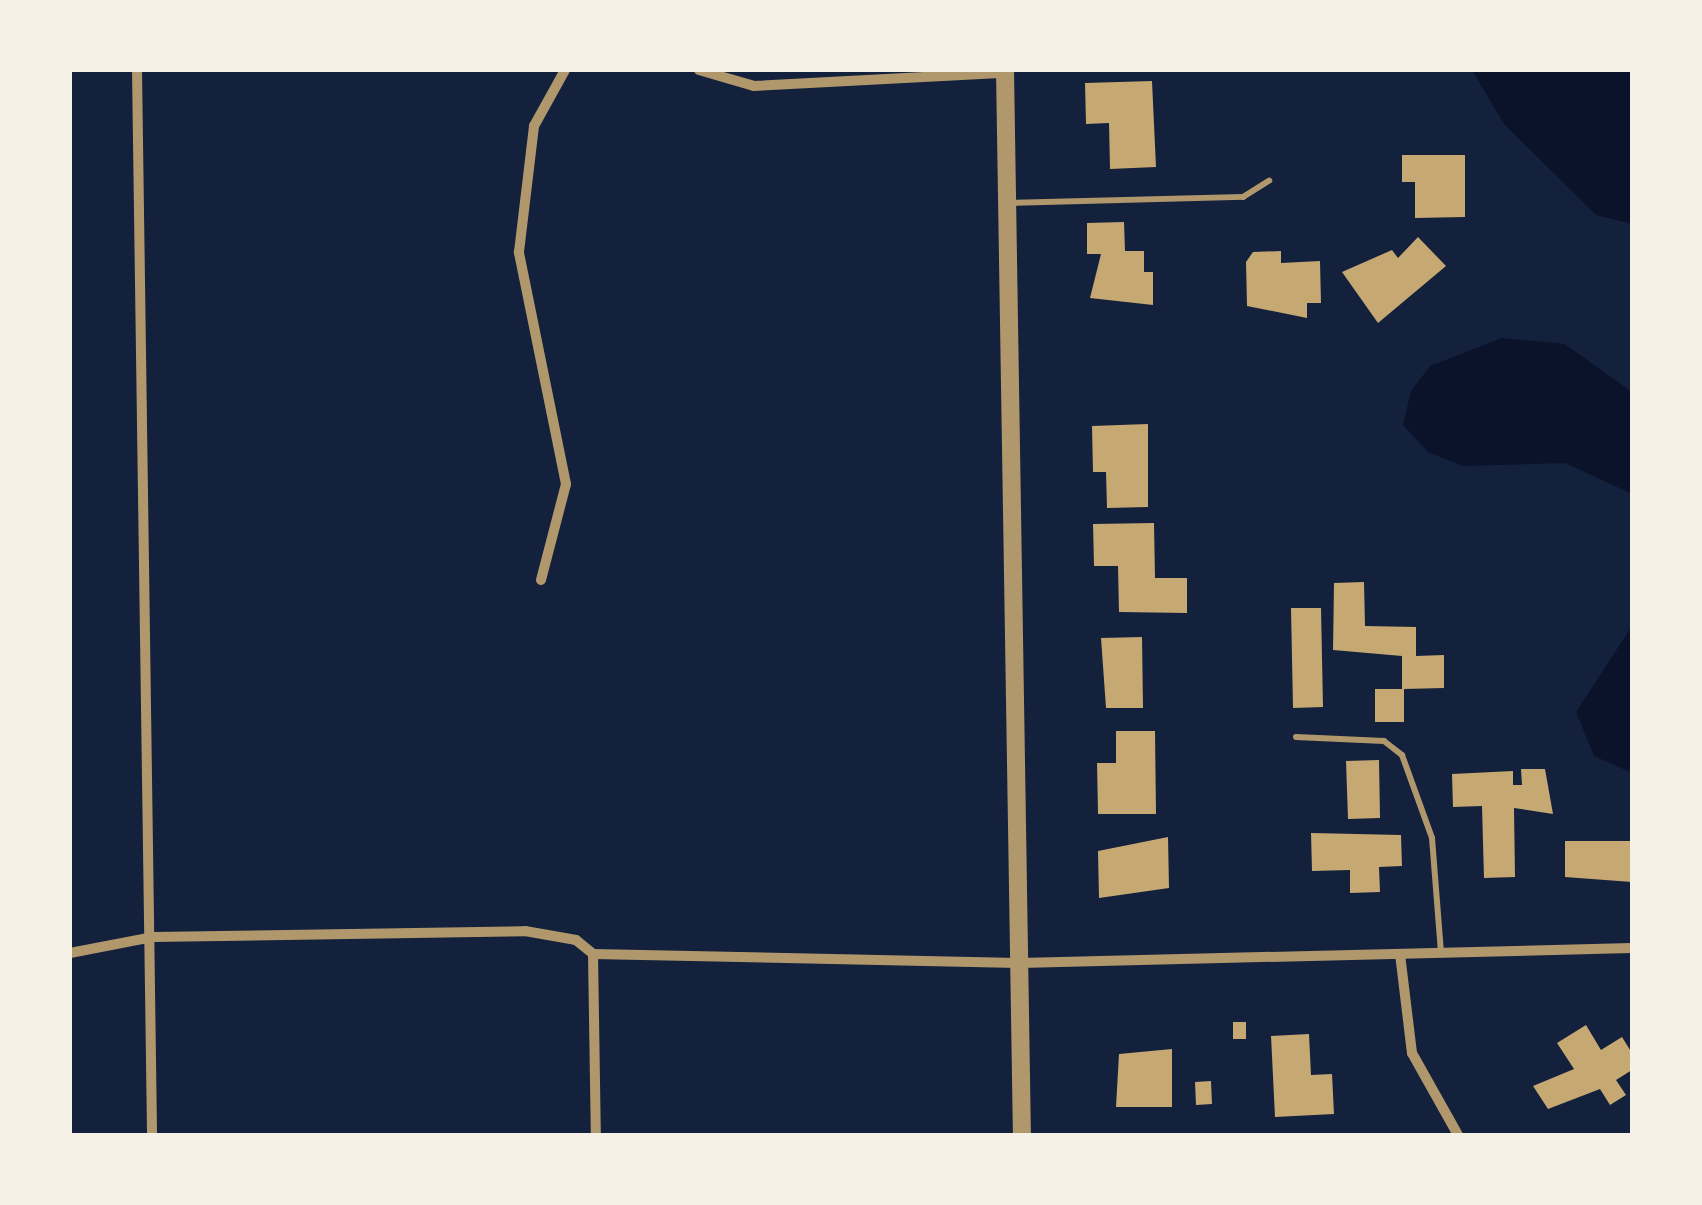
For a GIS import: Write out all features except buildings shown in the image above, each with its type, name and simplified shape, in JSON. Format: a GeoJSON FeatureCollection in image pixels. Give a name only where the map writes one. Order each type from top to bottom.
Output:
{"type":"FeatureCollection","features":[{"type":"Feature","properties":{"kind":"street"},"geometry":{"type":"LineString","coordinates":[[137,70],[153,937],[152,1135]]}},
{"type":"Feature","properties":{"kind":"street"},"geometry":{"type":"LineString","coordinates":[[541,580],[566,484],[518,252],[534,126],[565,70]]}},
{"type":"Feature","properties":{"kind":"street"},"geometry":{"type":"LineString","coordinates":[[699,70],[754,86],[1006,72],[1022,1135]]}},
{"type":"Feature","properties":{"kind":"street"},"geometry":{"type":"LineString","coordinates":[[70,952],[153,937],[525,931],[576,940],[594,954],[1020,963],[1632,948]]}},
{"type":"Feature","properties":{"kind":"street"},"geometry":{"type":"LineString","coordinates":[[594,954],[596,1135]]}},
{"type":"Feature","properties":{"kind":"street"},"geometry":{"type":"LineString","coordinates":[[1400,954],[1412,1053],[1458,1135]]}},
{"type":"Feature","properties":{"kind":"lane"},"geometry":{"type":"LineString","coordinates":[[1008,202],[1242,197],[1269,180]]}},
{"type":"Feature","properties":{"kind":"lane"},"geometry":{"type":"LineString","coordinates":[[1296,737],[1384,741],[1402,755],[1432,838],[1441,953]]}},
{"type":"Feature","properties":{"kind":"water"},"geometry":{"type":"Polygon","coordinates":[[[1472,70],[1632,70],[1632,224],[1596,215],[1504,124],[1472,70]]]}},
{"type":"Feature","properties":{"kind":"water"},"geometry":{"type":"Polygon","coordinates":[[[1502,338],[1565,344],[1632,392],[1632,494],[1565,463],[1463,466],[1428,452],[1403,425],[1411,391],[1430,366],[1502,338]]]}},
{"type":"Feature","properties":{"kind":"water"},"geometry":{"type":"Polygon","coordinates":[[[1632,626],[1632,773],[1594,756],[1576,712],[1632,626]]]}}]}
